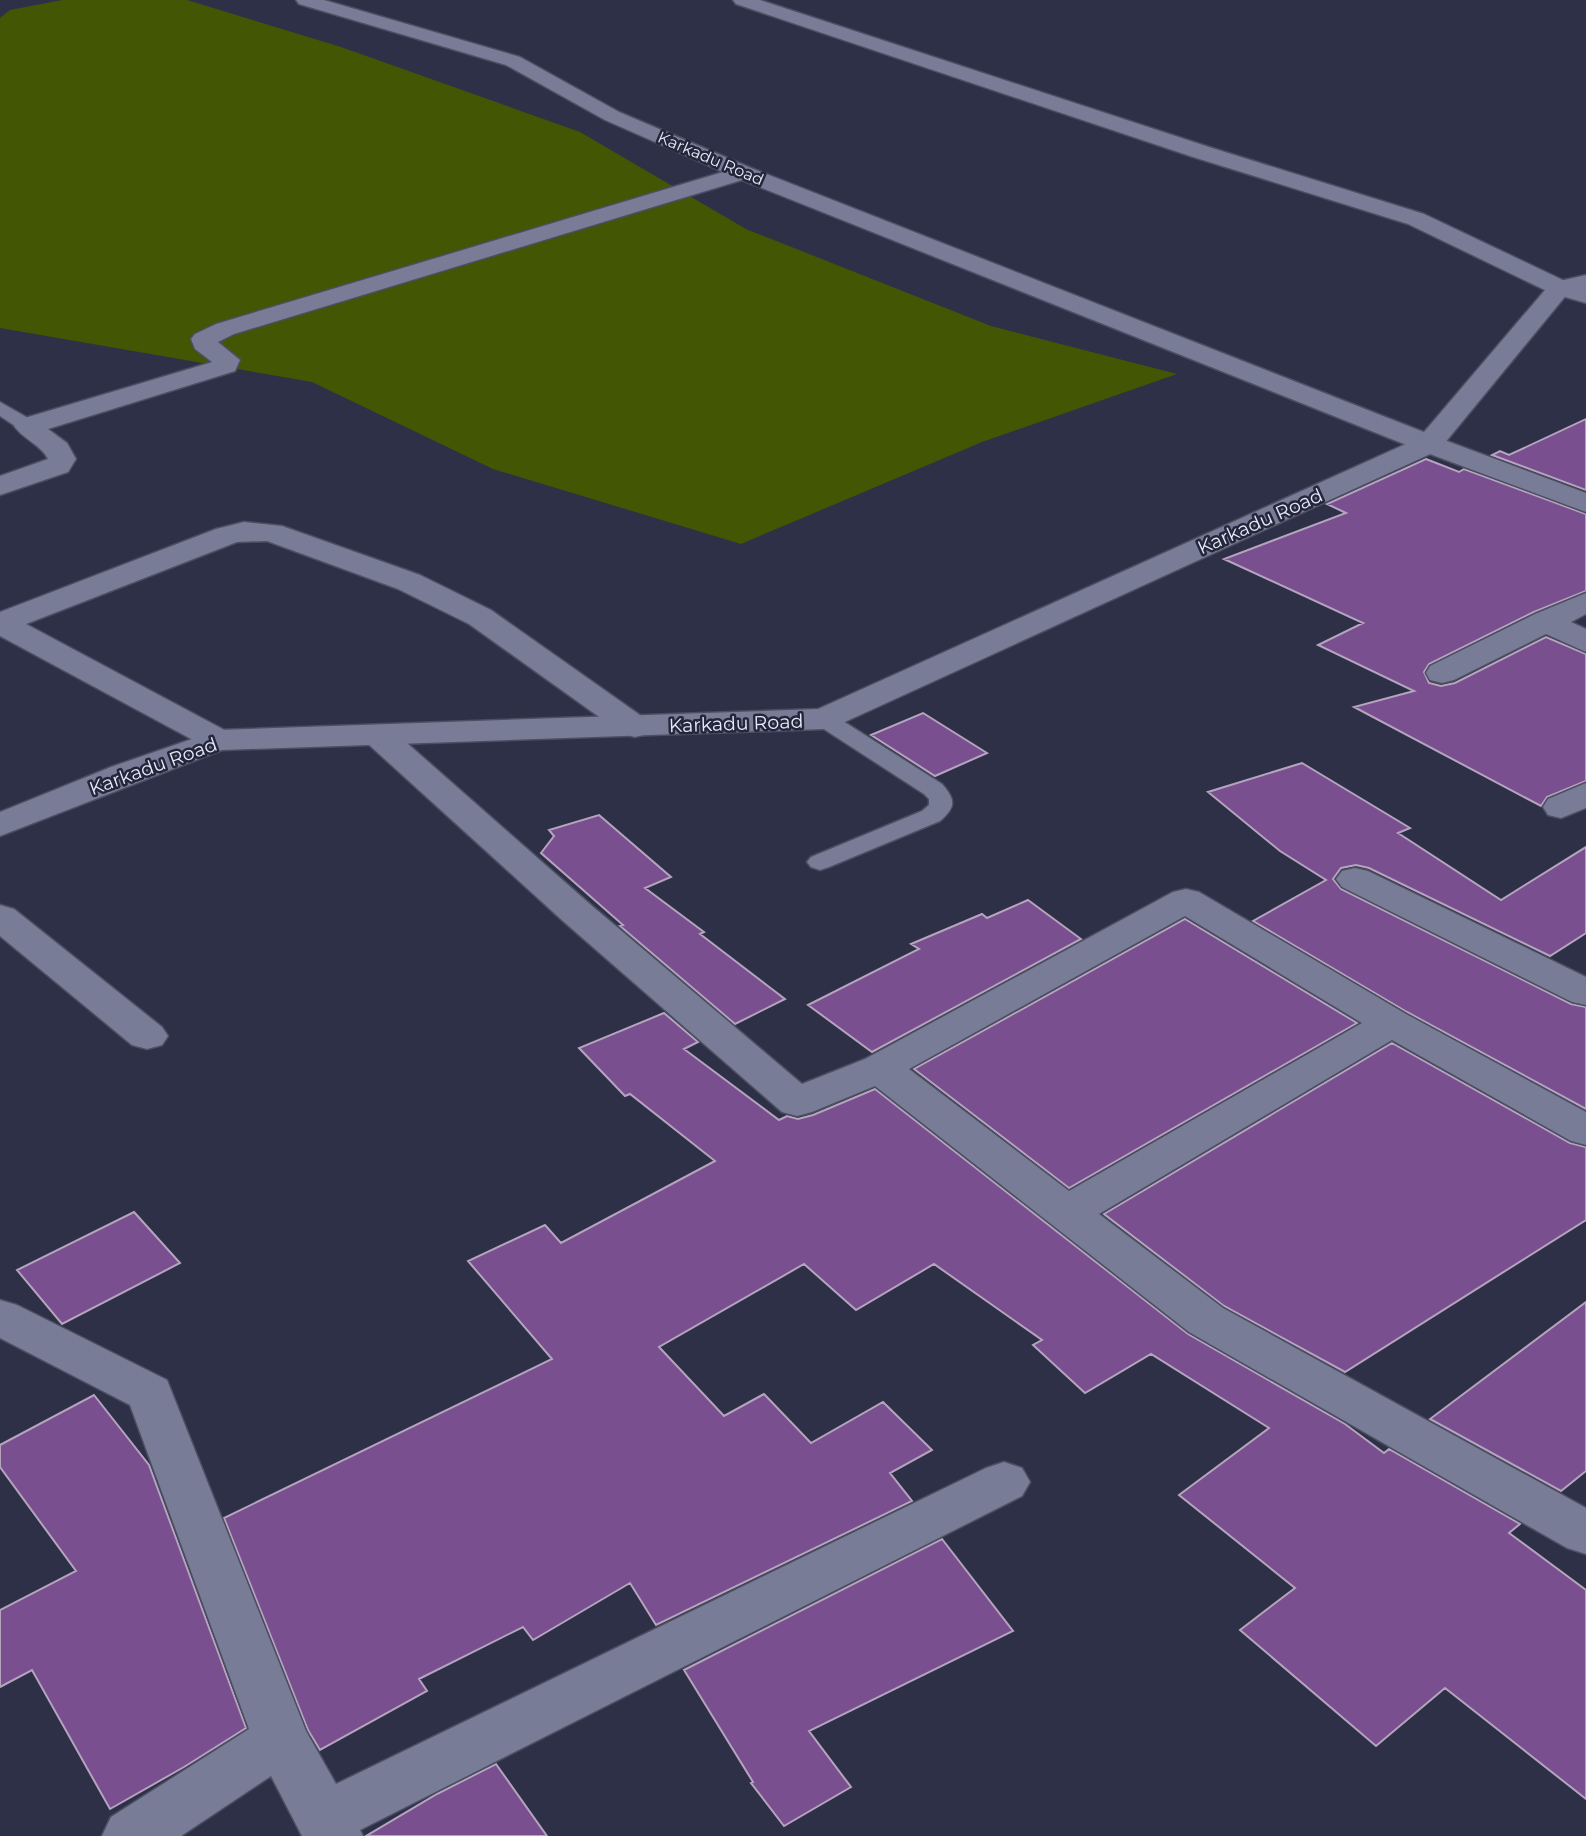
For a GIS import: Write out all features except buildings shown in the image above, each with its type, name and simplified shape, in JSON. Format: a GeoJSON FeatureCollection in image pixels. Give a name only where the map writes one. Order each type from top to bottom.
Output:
{"type":"FeatureCollection","features":[{"type":"Feature","properties":{"kind":"street","name":"Karkadu Road"},"geometry":{"type":"LineString","coordinates":[[305,0],[513,61],[612,116],[743,173],[1429,444]]}},
{"type":"Feature","properties":{"kind":"street"},"geometry":{"type":"LineString","coordinates":[[742,0],[1201,152],[1416,219],[1560,288],[1586,296]]}},
{"type":"Feature","properties":{"kind":"street"},"geometry":{"type":"LineString","coordinates":[[28,426],[218,369],[226,365],[227,360],[204,344],[204,339],[225,329],[743,173]]}},
{"type":"Feature","properties":{"kind":"street"},"geometry":{"type":"LineString","coordinates":[[1560,288],[1586,282]]}},
{"type":"Feature","properties":{"kind":"street","name":"Karkadu Road"},"geometry":{"type":"LineString","coordinates":[[0,825],[123,774],[218,740],[313,736],[379,737],[824,719],[1429,444],[1560,288]]}},
{"type":"Feature","properties":{"kind":"street"},"geometry":{"type":"LineString","coordinates":[[0,486],[58,466],[62,459],[57,449],[28,426]]}},
{"type":"Feature","properties":{"kind":"street"},"geometry":{"type":"LineString","coordinates":[[1429,444],[1586,503]]}},
{"type":"Feature","properties":{"kind":"street"},"geometry":{"type":"LineString","coordinates":[[1,623],[227,535],[244,531],[271,532],[409,582],[480,617],[635,727]]}},
{"type":"Feature","properties":{"kind":"street"},"geometry":{"type":"LineString","coordinates":[[1443,673],[1586,602]]}},
{"type":"Feature","properties":{"kind":"street"},"geometry":{"type":"LineString","coordinates":[[1546,621],[1586,642]]}},
{"type":"Feature","properties":{"kind":"street"},"geometry":{"type":"LineString","coordinates":[[1,623],[218,740]]}},
{"type":"Feature","properties":{"kind":"street"},"geometry":{"type":"LineString","coordinates":[[379,737],[577,913],[797,1102],[880,1068],[1186,900],[1392,1023],[1586,1131]]}},
{"type":"Feature","properties":{"kind":"street"},"geometry":{"type":"LineString","coordinates":[[1355,879],[1586,993]]}},
{"type":"Feature","properties":{"kind":"street"},"geometry":{"type":"LineString","coordinates":[[0,917],[147,1036]]}},
{"type":"Feature","properties":{"kind":"street"},"geometry":{"type":"LineString","coordinates":[[1067,1212],[1392,1023]]}},
{"type":"Feature","properties":{"kind":"street"},"geometry":{"type":"LineString","coordinates":[[880,1068],[1206,1320],[1586,1533]]}},
{"type":"Feature","properties":{"kind":"street"},"geometry":{"type":"LineString","coordinates":[[0,1317],[150,1393],[281,1739],[329,1827],[1004,1482]]}},
{"type":"Feature","properties":{"kind":"street"},"geometry":{"type":"LineString","coordinates":[[132,1836],[281,1739]]}},
{"type":"Feature","properties":{"kind":"lane"},"geometry":{"type":"LineString","coordinates":[[0,408],[28,426]]}},
{"type":"Feature","properties":{"kind":"lane"},"geometry":{"type":"LineString","coordinates":[[820,862],[931,816],[942,807],[941,798],[933,789],[824,719]]}},
{"type":"Feature","properties":{"kind":"green space"},"geometry":{"type":"Polygon","coordinates":[[[62,0],[187,0],[341,47],[580,132],[746,229],[991,326],[1177,374],[982,442],[741,544],[493,469],[312,382],[0,328],[0,18],[10,10],[62,0]]]}}]}
